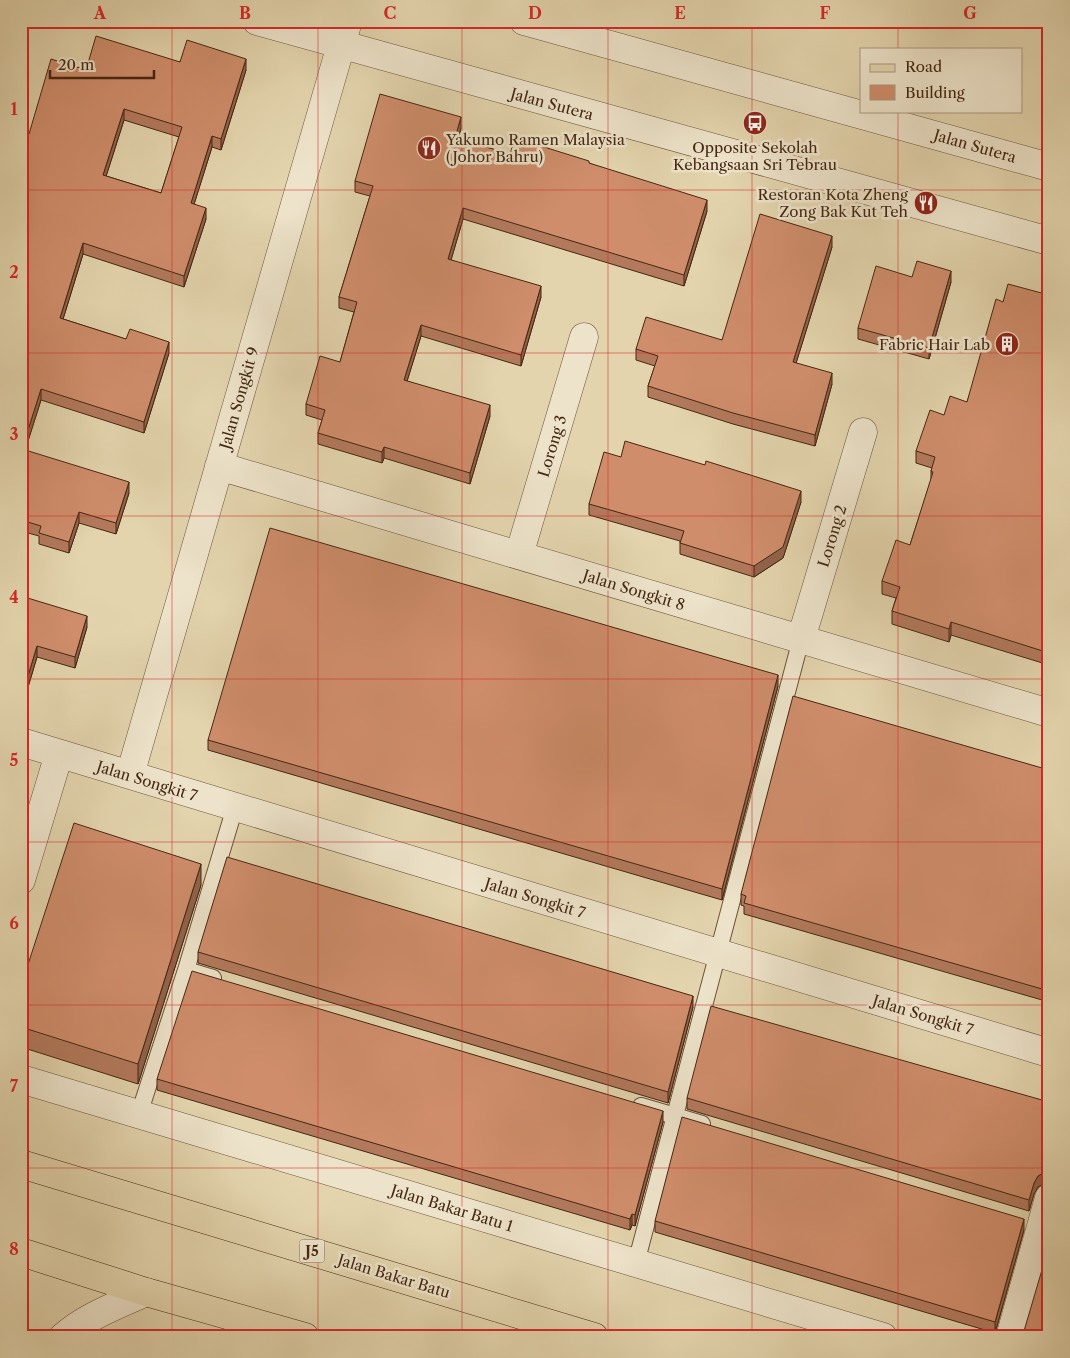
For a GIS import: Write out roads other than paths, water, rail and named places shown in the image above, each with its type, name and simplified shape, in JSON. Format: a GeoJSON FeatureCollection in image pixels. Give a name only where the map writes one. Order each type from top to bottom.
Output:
{"type":"FeatureCollection","features":[{"type":"Feature","properties":{"kind":"main road","name":"Jalan Bakar Batu"},"geometry":{"type":"LineString","coordinates":[[21,1164],[594,1337]]}},
{"type":"Feature","properties":{"kind":"main road"},"geometry":{"type":"LineString","coordinates":[[21,1252],[146,1292],[305,1337]]}},
{"type":"Feature","properties":{"kind":"street","name":"Jalan Sutera"},"geometry":{"type":"LineString","coordinates":[[257,21],[345,34],[1049,241]]}},
{"type":"Feature","properties":{"kind":"street","name":"Jalan Sutera"},"geometry":{"type":"LineString","coordinates":[[524,21],[1049,167]]}},
{"type":"Feature","properties":{"kind":"street","name":"Jalan Songkit 9"},"geometry":{"type":"LineString","coordinates":[[130,776],[345,34]]}},
{"type":"Feature","properties":{"kind":"street","name":"Lorong 3"},"geometry":{"type":"LineString","coordinates":[[519,555],[584,338]]}},
{"type":"Feature","properties":{"kind":"street","name":"Lorong 2"},"geometry":{"type":"LineString","coordinates":[[801,640],[863,432]]}},
{"type":"Feature","properties":{"kind":"street","name":"Jalan Songkit 8"},"geometry":{"type":"LineString","coordinates":[[220,466],[1049,713]]}},
{"type":"Feature","properties":{"kind":"street","name":"Jalan Songkit 7"},"geometry":{"type":"LineString","coordinates":[[21,742],[1049,1054]]}},
{"type":"Feature","properties":{"kind":"street"},"geometry":{"type":"LineString","coordinates":[[21,880],[58,754]]}},
{"type":"Feature","properties":{"kind":"street","name":"Jalan Bakar Batu 1"},"geometry":{"type":"LineString","coordinates":[[21,1079],[883,1337]]}},
{"type":"Feature","properties":{"kind":"street"},"geometry":{"type":"LineString","coordinates":[[1010,1337],[1037,1224],[1049,1198]]}},
{"type":"Feature","properties":{"kind":"street"},"geometry":{"type":"LineString","coordinates":[[63,1337],[74,1328],[107,1309],[146,1292]]}},
{"type":"Feature","properties":{"kind":"lane"},"geometry":{"type":"LineString","coordinates":[[636,1263],[801,640]]}},
{"type":"Feature","properties":{"kind":"lane"},"geometry":{"type":"LineString","coordinates":[[139,1114],[186,970],[235,807]]}},
{"type":"Feature","properties":{"kind":"lane"},"geometry":{"type":"LineString","coordinates":[[186,970],[225,982]]}},
{"type":"Feature","properties":{"kind":"lane"},"geometry":{"type":"LineString","coordinates":[[627,1102],[712,1127]]}},
{"type":"Feature","properties":{"kind":"place","name":"Opposite Sekolah Kebangsaan Sri Tebrau"},"geometry":{"type":"Point","coordinates":[755,123]}},
{"type":"Feature","properties":{"kind":"place","name":"Yakumo Ramen Malaysia (Johor Bahru)"},"geometry":{"type":"Point","coordinates":[429,148]}},
{"type":"Feature","properties":{"kind":"place","name":"Restoran Kota Zheng Zong Bak Kut Teh"},"geometry":{"type":"Point","coordinates":[926,203]}},
{"type":"Feature","properties":{"kind":"place","name":"Fabric Hair Lab"},"geometry":{"type":"Point","coordinates":[1007,344]}}]}
